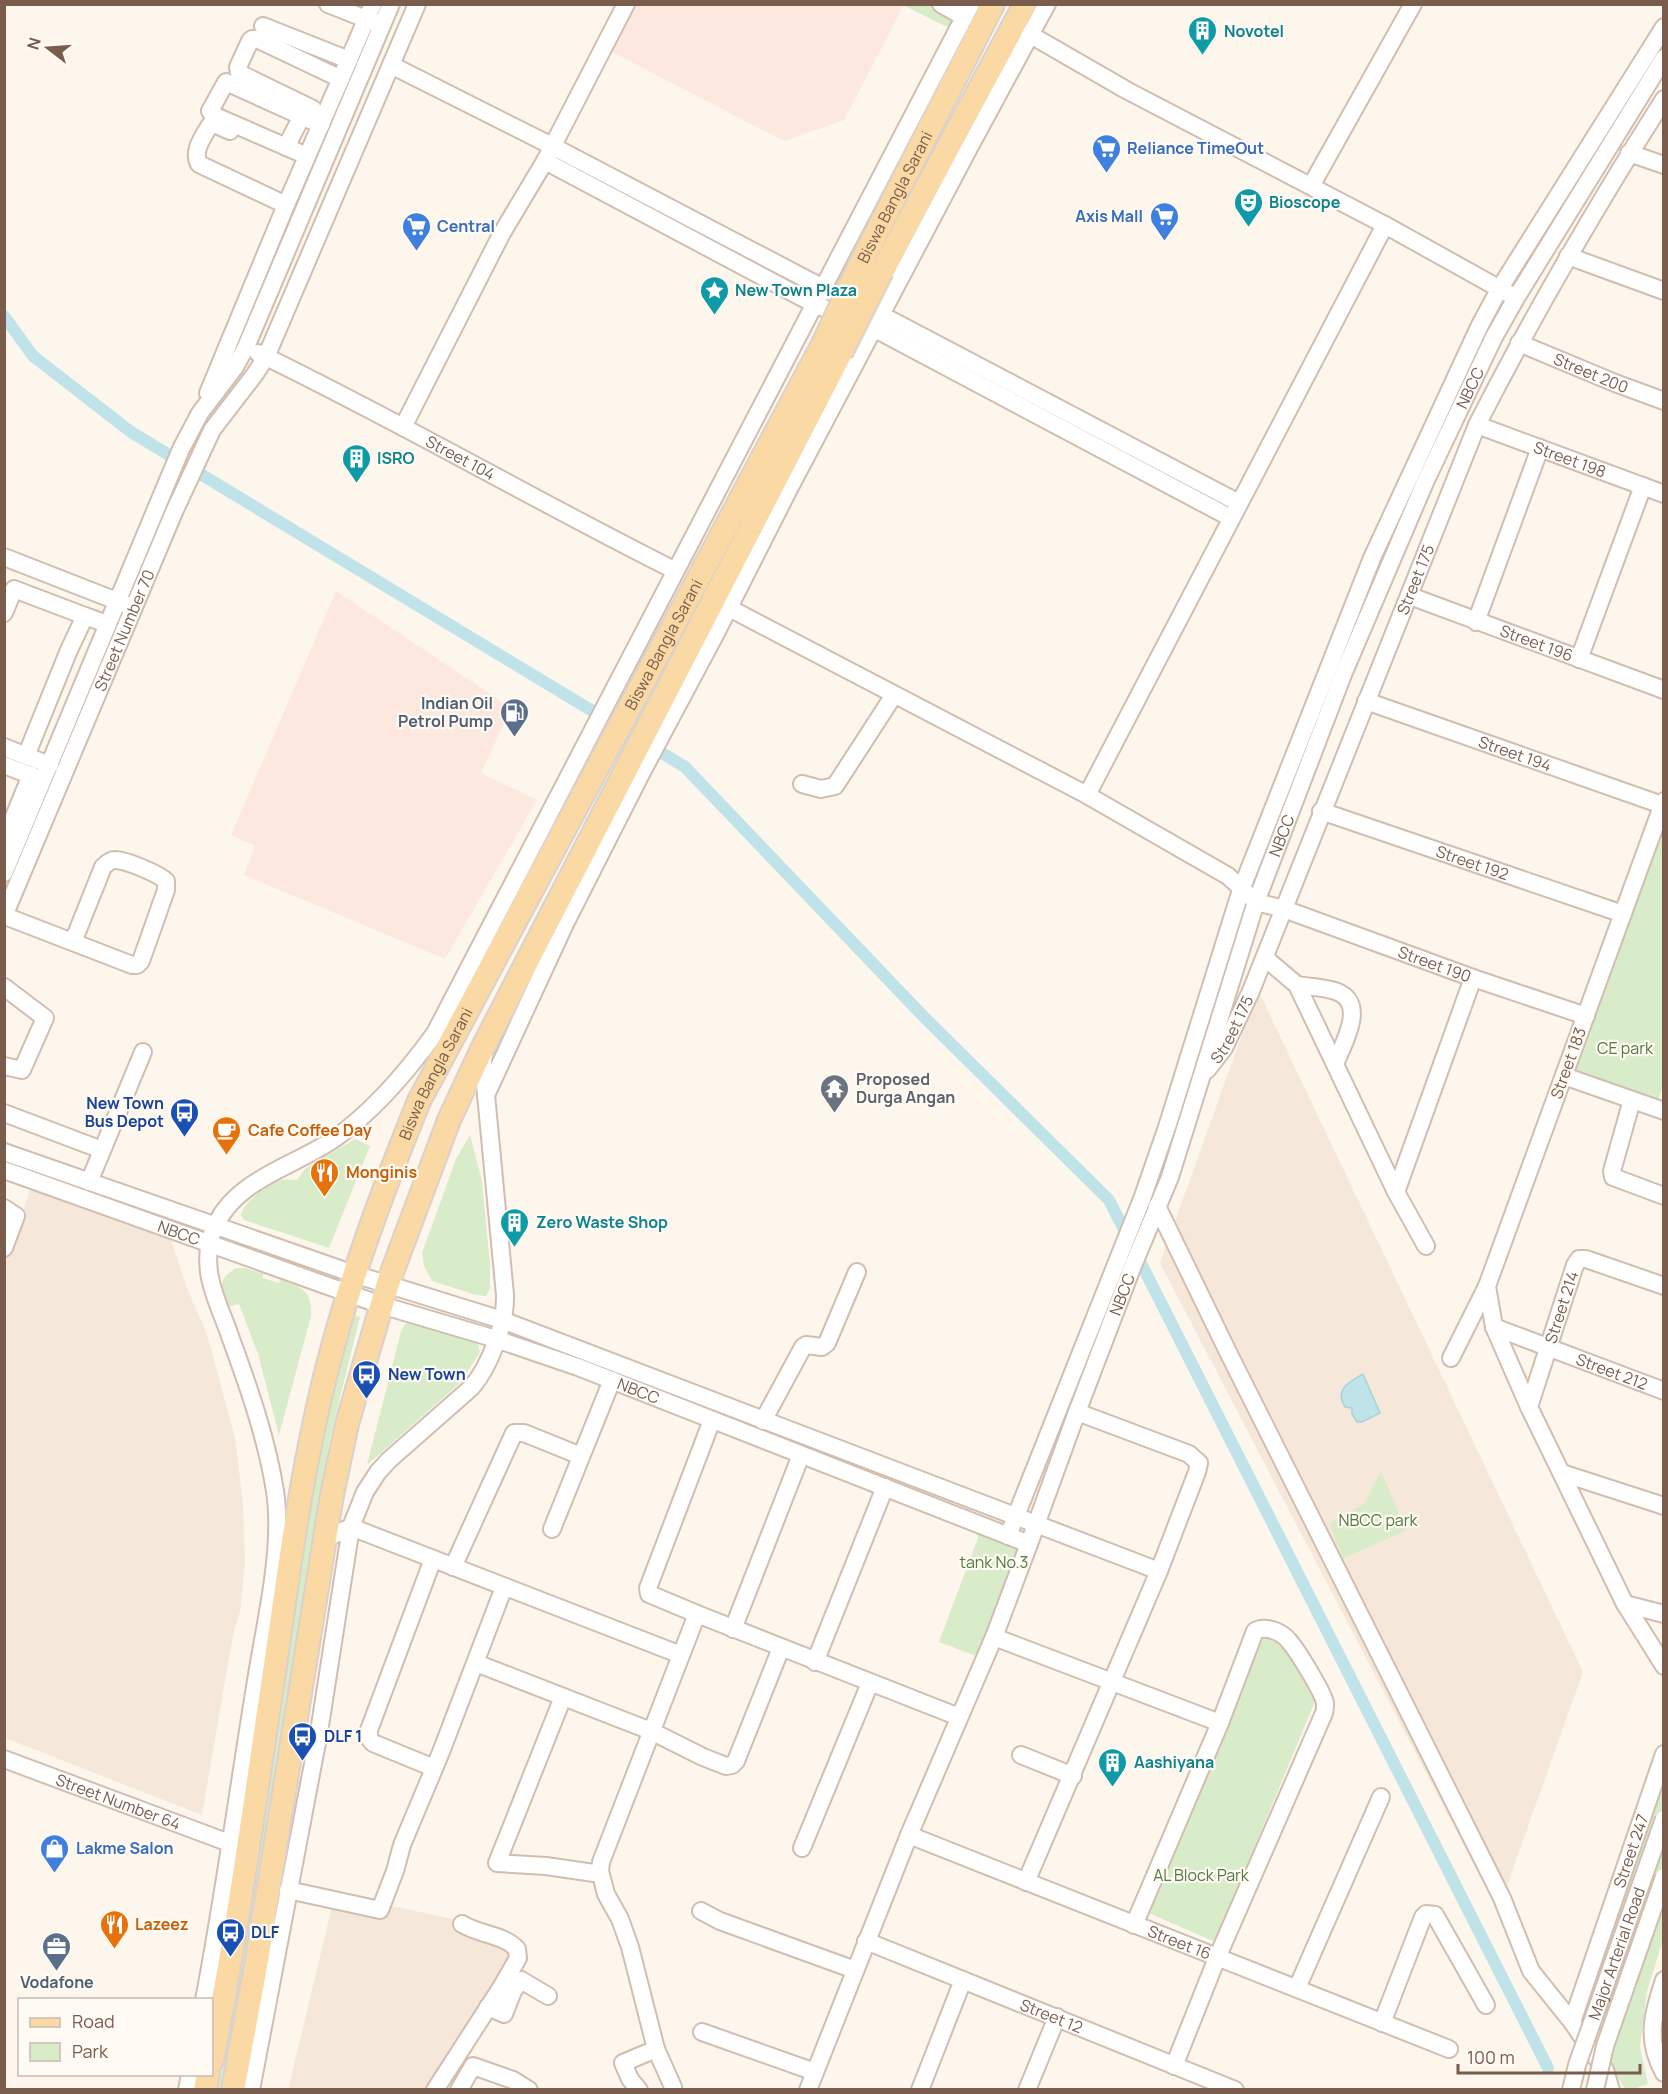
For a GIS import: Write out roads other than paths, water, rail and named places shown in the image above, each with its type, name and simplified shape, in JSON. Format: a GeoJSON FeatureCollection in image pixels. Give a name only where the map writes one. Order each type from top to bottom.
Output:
{"type":"FeatureCollection","features":[{"type":"Feature","properties":{"kind":"main road","name":"Biswa Bangla Sarani"},"geometry":{"type":"LineString","coordinates":[[232,2090],[255,1972],[325,1539],[347,1424],[388,1283],[449,1120],[484,1045],[655,730],[993,4]]}},
{"type":"Feature","properties":{"kind":"main road","name":"Biswa Bangla Sarani"},"geometry":{"type":"LineString","coordinates":[[872,267],[1026,4]]}},
{"type":"Feature","properties":{"kind":"main road","name":"Biswa Bangla Sarani"},"geometry":{"type":"LineString","coordinates":[[213,2054],[253,1819],[303,1480],[333,1343],[351,1283],[394,1162],[469,988],[594,749],[628,709],[832,348]]}},
{"type":"Feature","properties":{"kind":"street"},"geometry":{"type":"LineString","coordinates":[[328,4],[370,12],[382,26]]}},
{"type":"Feature","properties":{"kind":"street","name":"Street Number 70"},"geometry":{"type":"LineString","coordinates":[[5,916],[125,605],[181,449],[200,412],[236,367],[246,347],[391,4]]}},
{"type":"Feature","properties":{"kind":"street","name":"Street Number 70"},"geometry":{"type":"LineString","coordinates":[[6,867],[41,773],[107,624],[125,605],[186,489],[212,430],[266,357],[417,4]]}},
{"type":"Feature","properties":{"kind":"street"},"geometry":{"type":"LineString","coordinates":[[403,427],[502,233],[549,154],[626,4]]}},
{"type":"Feature","properties":{"kind":"street"},"geometry":{"type":"LineString","coordinates":[[594,749],[607,700],[968,11],[941,4]]}},
{"type":"Feature","properties":{"kind":"street"},"geometry":{"type":"LineString","coordinates":[[655,730],[729,609],[789,489],[1029,34],[1047,4]]}},
{"type":"Feature","properties":{"kind":"street"},"geometry":{"type":"LineString","coordinates":[[1311,186],[1413,4]]}},
{"type":"Feature","properties":{"kind":"street"},"geometry":{"type":"LineString","coordinates":[[200,412],[305,160],[370,12]]}},
{"type":"Feature","properties":{"kind":"street"},"geometry":{"type":"LineString","coordinates":[[263,26],[349,60]]}},
{"type":"Feature","properties":{"kind":"street"},"geometry":{"type":"LineString","coordinates":[[1611,2090],[1605,2070],[1572,2022],[1531,1971],[1502,1898],[1228,1352],[1151,1207],[1167,1127],[1241,890],[1372,558],[1475,335],[1500,288],[1664,27]]}},
{"type":"Feature","properties":{"kind":"street"},"geometry":{"type":"LineString","coordinates":[[1029,34],[1128,91],[1385,225],[1515,298]]}},
{"type":"Feature","properties":{"kind":"street"},"geometry":{"type":"LineString","coordinates":[[323,120],[241,74],[238,67],[250,41],[254,38],[341,79]]}},
{"type":"Feature","properties":{"kind":"street","name":"NBCC"},"geometry":{"type":"LineString","coordinates":[[4,1170],[209,1243],[351,1283],[381,1305],[496,1339],[612,1380],[1029,1544],[1077,1412],[1124,1265],[1151,1207],[1170,1177],[1256,902],[1344,672],[1426,480],[1515,298],[1664,58]]}},
{"type":"Feature","properties":{"kind":"street"},"geometry":{"type":"LineString","coordinates":[[391,66],[814,304],[878,322],[998,378],[1239,503]]}},
{"type":"Feature","properties":{"kind":"street"},"geometry":{"type":"LineString","coordinates":[[305,160],[286,147],[213,115],[210,111],[223,84],[229,83],[302,116],[323,120]]}},
{"type":"Feature","properties":{"kind":"street","name":"Street 175"},"geometry":{"type":"LineString","coordinates":[[1201,1077],[1224,1048],[1265,958],[1321,811],[1410,596],[1477,424],[1568,256],[1664,99]]}},
{"type":"Feature","properties":{"kind":"street"},"geometry":{"type":"LineString","coordinates":[[286,147],[302,116]]}},
{"type":"Feature","properties":{"kind":"street"},"geometry":{"type":"LineString","coordinates":[[286,205],[199,164],[196,158],[201,142],[210,125],[214,124],[305,160]]}},
{"type":"Feature","properties":{"kind":"street"},"geometry":{"type":"LineString","coordinates":[[1629,153],[1664,165]]}},
{"type":"Feature","properties":{"kind":"street"},"geometry":{"type":"LineString","coordinates":[[549,154],[822,288],[878,322],[1231,518]]}},
{"type":"Feature","properties":{"kind":"street"},"geometry":{"type":"LineString","coordinates":[[1087,795],[1385,225]]}},
{"type":"Feature","properties":{"kind":"street"},"geometry":{"type":"LineString","coordinates":[[1568,256],[1664,291]]}},
{"type":"Feature","properties":{"kind":"street","name":"Street 200"},"geometry":{"type":"LineString","coordinates":[[1519,343],[1615,383],[1664,400]]}},
{"type":"Feature","properties":{"kind":"street","name":"Street 104"},"geometry":{"type":"LineString","coordinates":[[246,347],[674,570]]}},
{"type":"Feature","properties":{"kind":"street","name":"Street 198"},"geometry":{"type":"LineString","coordinates":[[1477,424],[1664,494]]}},
{"type":"Feature","properties":{"kind":"street"},"geometry":{"type":"LineString","coordinates":[[1476,622],[1540,448]]}},
{"type":"Feature","properties":{"kind":"street"},"geometry":{"type":"LineString","coordinates":[[1579,659],[1643,486]]}},
{"type":"Feature","properties":{"kind":"street"},"geometry":{"type":"LineString","coordinates":[[4,557],[125,605]]}},
{"type":"Feature","properties":{"kind":"street"},"geometry":{"type":"LineString","coordinates":[[4,613],[9,587],[107,624]]}},
{"type":"Feature","properties":{"kind":"street","name":"Street 196"},"geometry":{"type":"LineString","coordinates":[[1410,596],[1664,690]]}},
{"type":"Feature","properties":{"kind":"street"},"geometry":{"type":"LineString","coordinates":[[729,609],[1087,795],[1228,876],[1256,902]]}},
{"type":"Feature","properties":{"kind":"street"},"geometry":{"type":"LineString","coordinates":[[26,756],[85,616]]}},
{"type":"Feature","properties":{"kind":"street"},"geometry":{"type":"LineString","coordinates":[[802,784],[821,789],[835,786],[894,695]]}},
{"type":"Feature","properties":{"kind":"street","name":"Street 194"},"geometry":{"type":"LineString","coordinates":[[1366,700],[1663,803]]}},
{"type":"Feature","properties":{"kind":"street"},"geometry":{"type":"LineString","coordinates":[[4,747],[26,756],[41,773]]}},
{"type":"Feature","properties":{"kind":"street"},"geometry":{"type":"LineString","coordinates":[[4,765],[41,773]]}},
{"type":"Feature","properties":{"kind":"street"},"geometry":{"type":"LineString","coordinates":[[486,1095],[634,769]]}},
{"type":"Feature","properties":{"kind":"street"},"geometry":{"type":"LineString","coordinates":[[4,840],[41,773]]}},
{"type":"Feature","properties":{"kind":"street","name":"Street 183"},"geometry":{"type":"LineString","coordinates":[[1451,1358],[1486,1286],[1663,803]]}},
{"type":"Feature","properties":{"kind":"street","name":"Street 192"},"geometry":{"type":"LineString","coordinates":[[1321,811],[1623,914]]}},
{"type":"Feature","properties":{"kind":"street"},"geometry":{"type":"LineString","coordinates":[[5,916],[132,965],[137,965],[141,961],[163,899],[166,881],[158,875],[124,862],[114,860],[108,862],[103,867],[73,942]]}},
{"type":"Feature","properties":{"kind":"street","name":"Street 190"},"geometry":{"type":"LineString","coordinates":[[1256,902],[1284,909],[1473,978],[1586,1016]]}},
{"type":"Feature","properties":{"kind":"street"},"geometry":{"type":"LineString","coordinates":[[1265,958],[1298,985],[1396,1192],[1426,1246]]}},
{"type":"Feature","properties":{"kind":"street"},"geometry":{"type":"LineString","coordinates":[[1396,1192],[1473,978]]}},
{"type":"Feature","properties":{"kind":"street"},"geometry":{"type":"LineString","coordinates":[[1298,985],[1335,991],[1346,997],[1352,1008],[1352,1022],[1335,1064]]}},
{"type":"Feature","properties":{"kind":"street"},"geometry":{"type":"LineString","coordinates":[[4,987],[45,1018],[22,1070],[4,1066]]}},
{"type":"Feature","properties":{"kind":"street"},"geometry":{"type":"LineString","coordinates":[[204,1998],[231,1844],[275,1545],[275,1504],[269,1463],[249,1389],[212,1286],[208,1265],[209,1243],[215,1225],[228,1207],[252,1186],[278,1169],[334,1139],[384,1095],[422,1051],[469,988]]}},
{"type":"Feature","properties":{"kind":"street"},"geometry":{"type":"LineString","coordinates":[[251,2090],[319,1732],[351,1527],[365,1492],[378,1472],[472,1387],[483,1374],[502,1320],[505,1295],[483,1063],[484,1045]]}},
{"type":"Feature","properties":{"kind":"street"},"geometry":{"type":"LineString","coordinates":[[89,1182],[143,1052]]}},
{"type":"Feature","properties":{"kind":"street"},"geometry":{"type":"LineString","coordinates":[[1564,1076],[1664,1111]]}},
{"type":"Feature","properties":{"kind":"street"},"geometry":{"type":"LineString","coordinates":[[1632,1100],[1612,1172],[1613,1177],[1664,1196]]}},
{"type":"Feature","properties":{"kind":"street"},"geometry":{"type":"LineString","coordinates":[[4,1113],[102,1150]]}},
{"type":"Feature","properties":{"kind":"street"},"geometry":{"type":"LineString","coordinates":[[4,1152],[215,1225],[351,1283],[388,1283],[502,1320],[1160,1571]]}},
{"type":"Feature","properties":{"kind":"street"},"geometry":{"type":"LineString","coordinates":[[4,1208],[16,1216],[4,1248]]}},
{"type":"Feature","properties":{"kind":"street","name":"Street 214"},"geometry":{"type":"LineString","coordinates":[[1528,1407],[1575,1265],[1580,1259],[1586,1259],[1664,1286]]}},
{"type":"Feature","properties":{"kind":"street"},"geometry":{"type":"LineString","coordinates":[[1008,1536],[1124,1265]]}},
{"type":"Feature","properties":{"kind":"street"},"geometry":{"type":"LineString","coordinates":[[763,1420],[803,1347],[806,1345],[822,1347],[827,1343],[857,1272]]}},
{"type":"Feature","properties":{"kind":"street"},"geometry":{"type":"LineString","coordinates":[[1486,1286],[1494,1327],[1528,1407],[1625,1604],[1664,1666]]}},
{"type":"Feature","properties":{"kind":"street","name":"Street 212"},"geometry":{"type":"LineString","coordinates":[[1494,1327],[1664,1391]]}},
{"type":"Feature","properties":{"kind":"street"},"geometry":{"type":"LineString","coordinates":[[552,1529],[612,1380]]}},
{"type":"Feature","properties":{"kind":"street"},"geometry":{"type":"LineString","coordinates":[[1026,1882],[1160,1571],[1199,1463],[1189,1454],[1077,1412]]}},
{"type":"Feature","properties":{"kind":"street"},"geometry":{"type":"LineString","coordinates":[[712,1420],[648,1588],[648,1594],[815,1662],[959,1717]]}},
{"type":"Feature","properties":{"kind":"street"},"geometry":{"type":"LineString","coordinates":[[453,1567],[514,1433],[524,1433],[582,1456]]}},
{"type":"Feature","properties":{"kind":"street"},"geometry":{"type":"LineString","coordinates":[[733,1629],[801,1455]]}},
{"type":"Feature","properties":{"kind":"street"},"geometry":{"type":"LineString","coordinates":[[1562,1473],[1664,1506]]}},
{"type":"Feature","properties":{"kind":"street"},"geometry":{"type":"LineString","coordinates":[[815,1662],[885,1487]]}},
{"type":"Feature","properties":{"kind":"street"},"geometry":{"type":"LineString","coordinates":[[325,1539],[351,1527],[681,1655]]}},
{"type":"Feature","properties":{"kind":"street"},"geometry":{"type":"LineString","coordinates":[[808,2090],[909,1835],[994,1637],[1029,1544]]}},
{"type":"Feature","properties":{"kind":"street"},"geometry":{"type":"LineString","coordinates":[[433,1559],[369,1730],[369,1738],[373,1743],[434,1768]]}},
{"type":"Feature","properties":{"kind":"street"},"geometry":{"type":"LineString","coordinates":[[288,1890],[380,1910],[402,1845],[476,1663],[504,1587]]}},
{"type":"Feature","properties":{"kind":"street"},"geometry":{"type":"LineString","coordinates":[[1625,1604],[1664,1614]]}},
{"type":"Feature","properties":{"kind":"street"},"geometry":{"type":"LineString","coordinates":[[673,2086],[656,2049],[630,1947],[620,1919],[606,1894],[600,1871],[601,1862],[697,1614]]}},
{"type":"Feature","properties":{"kind":"street"},"geometry":{"type":"LineString","coordinates":[[1134,1925],[1220,1723],[1256,1631],[1260,1628],[1275,1630],[1289,1640],[1321,1693],[1325,1704],[1324,1713],[1217,1958],[1174,2066]]}},
{"type":"Feature","properties":{"kind":"street"},"geometry":{"type":"LineString","coordinates":[[994,1637],[1220,1723]]}},
{"type":"Feature","properties":{"kind":"street"},"geometry":{"type":"LineString","coordinates":[[476,1663],[651,1731],[726,1766],[736,1761],[781,1648]]}},
{"type":"Feature","properties":{"kind":"street"},"geometry":{"type":"LineString","coordinates":[[802,1848],[870,1683]]}},
{"type":"Feature","properties":{"kind":"street"},"geometry":{"type":"LineString","coordinates":[[563,1696],[497,1863],[546,1866],[594,1873],[600,1871]]}},
{"type":"Feature","properties":{"kind":"street","name":"Street 247"},"geometry":{"type":"LineString","coordinates":[[1572,2022],[1664,1754]]}},
{"type":"Feature","properties":{"kind":"street"},"geometry":{"type":"LineString","coordinates":[[1021,1755],[1073,1776]]}},
{"type":"Feature","properties":{"kind":"street","name":"Street Number 64"},"geometry":{"type":"LineString","coordinates":[[4,1759],[231,1844]]}},
{"type":"Feature","properties":{"kind":"street"},"geometry":{"type":"LineString","coordinates":[[1297,1988],[1381,1797]]}},
{"type":"Feature","properties":{"kind":"street","name":"Major Arterial Road"},"geometry":{"type":"LineString","coordinates":[[1571,2090],[1577,2065],[1664,1820]]}},
{"type":"Feature","properties":{"kind":"street","name":"Street 16"},"geometry":{"type":"LineString","coordinates":[[909,1835],[1449,2049]]}},
{"type":"Feature","properties":{"kind":"street","name":"Major Arterial Road"},"geometry":{"type":"LineString","coordinates":[[1594,2090],[1605,2046],[1664,1877]]}},
{"type":"Feature","properties":{"kind":"street"},"geometry":{"type":"LineString","coordinates":[[701,1911],[720,1921],[855,1970]]}},
{"type":"Feature","properties":{"kind":"street"},"geometry":{"type":"LineString","coordinates":[[1382,2023],[1426,1914],[1435,1915],[1486,2005]]}},
{"type":"Feature","properties":{"kind":"street"},"geometry":{"type":"LineString","coordinates":[[435,2090],[494,2010],[518,1958],[517,1949],[509,1941],[472,1930],[462,1924]]}},
{"type":"Feature","properties":{"kind":"street","name":"Street 12"},"geometry":{"type":"LineString","coordinates":[[866,1941],[1235,2090]]}},
{"type":"Feature","properties":{"kind":"street"},"geometry":{"type":"LineString","coordinates":[[494,2010],[505,2013],[513,1991],[521,1980],[548,1996]]}},
{"type":"Feature","properties":{"kind":"street"},"geometry":{"type":"LineString","coordinates":[[920,2090],[963,1980]]}},
{"type":"Feature","properties":{"kind":"street"},"geometry":{"type":"LineString","coordinates":[[1664,1980],[1653,2017],[1653,2048],[1664,2073]]}},
{"type":"Feature","properties":{"kind":"street"},"geometry":{"type":"LineString","coordinates":[[1026,2090],[1057,2017]]}},
{"type":"Feature","properties":{"kind":"street"},"geometry":{"type":"LineString","coordinates":[[702,2032],[815,2072]]}},
{"type":"Feature","properties":{"kind":"street"},"geometry":{"type":"LineString","coordinates":[[631,2086],[623,2063],[656,2049]]}},
{"type":"Feature","properties":{"kind":"street"},"geometry":{"type":"LineString","coordinates":[[459,2090],[473,2066],[513,2080],[529,2090]]}},
{"type":"Feature","properties":{"kind":"water"},"geometry":{"type":"Polygon","coordinates":[[[1363,1374],[1380,1413],[1362,1422],[1357,1422],[1352,1414],[1352,1408],[1345,1407],[1341,1395],[1345,1387],[1363,1374]]]}},
{"type":"Feature","properties":{"kind":"waterway"},"geometry":{"type":"LineString","coordinates":[[4,316],[33,356],[131,432],[685,767],[923,1016],[1109,1200],[1548,2068]]}},
{"type":"Feature","properties":{"kind":"place","name":"Novotel"},"geometry":{"type":"Point","coordinates":[1203,56]}},
{"type":"Feature","properties":{"kind":"place","name":"Reliance TimeOut"},"geometry":{"type":"Point","coordinates":[1106,174]}},
{"type":"Feature","properties":{"kind":"place","name":"Bioscope"},"geometry":{"type":"Point","coordinates":[1248,228]}},
{"type":"Feature","properties":{"kind":"place","name":"Axis Mall"},"geometry":{"type":"Point","coordinates":[1164,242]}},
{"type":"Feature","properties":{"kind":"place","name":"Central"},"geometry":{"type":"Point","coordinates":[416,252]}},
{"type":"Feature","properties":{"kind":"place","name":"New Town Plaza"},"geometry":{"type":"Point","coordinates":[714,316]}},
{"type":"Feature","properties":{"kind":"place","name":"ISRO"},"geometry":{"type":"Point","coordinates":[356,484]}},
{"type":"Feature","properties":{"kind":"place","name":"Indian Oil Petrol Pump"},"geometry":{"type":"Point","coordinates":[514,738]}},
{"type":"Feature","properties":{"kind":"place","name":"Proposed Durga Angan"},"geometry":{"type":"Point","coordinates":[835,1114]}},
{"type":"Feature","properties":{"kind":"place","name":"New Town Bus Depot"},"geometry":{"type":"Point","coordinates":[185,1138]}},
{"type":"Feature","properties":{"kind":"place","name":"Cafe Coffee Day"},"geometry":{"type":"Point","coordinates":[227,1156]}},
{"type":"Feature","properties":{"kind":"place","name":"Monginis"},"geometry":{"type":"Point","coordinates":[325,1198]}},
{"type":"Feature","properties":{"kind":"place","name":"Zero Waste Shop"},"geometry":{"type":"Point","coordinates":[515,1248]}},
{"type":"Feature","properties":{"kind":"place","name":"New Town"},"geometry":{"type":"Point","coordinates":[367,1400]}},
{"type":"Feature","properties":{"kind":"place","name":"DLF 1"},"geometry":{"type":"Point","coordinates":[303,1762]}},
{"type":"Feature","properties":{"kind":"place","name":"Aashiyana"},"geometry":{"type":"Point","coordinates":[1113,1788]}},
{"type":"Feature","properties":{"kind":"place","name":"Lakme Salon"},"geometry":{"type":"Point","coordinates":[55,1874]}},
{"type":"Feature","properties":{"kind":"place","name":"Lazeez"},"geometry":{"type":"Point","coordinates":[114,1950]}},
{"type":"Feature","properties":{"kind":"place","name":"DLF"},"geometry":{"type":"Point","coordinates":[230,1958]}},
{"type":"Feature","properties":{"kind":"place","name":"Vodafone"},"geometry":{"type":"Point","coordinates":[57,1972]}},
{"type":"Feature","properties":{"kind":"park label","name":"CE park"},"geometry":{"type":"Point","coordinates":[1625,1048]}},
{"type":"Feature","properties":{"kind":"park label","name":"NBCC park"},"geometry":{"type":"Point","coordinates":[1378,1520]}},
{"type":"Feature","properties":{"kind":"park label","name":"tank No.3"},"geometry":{"type":"Point","coordinates":[994,1562]}},
{"type":"Feature","properties":{"kind":"park label","name":"AL Block Park"},"geometry":{"type":"Point","coordinates":[1201,1875]}}]}
